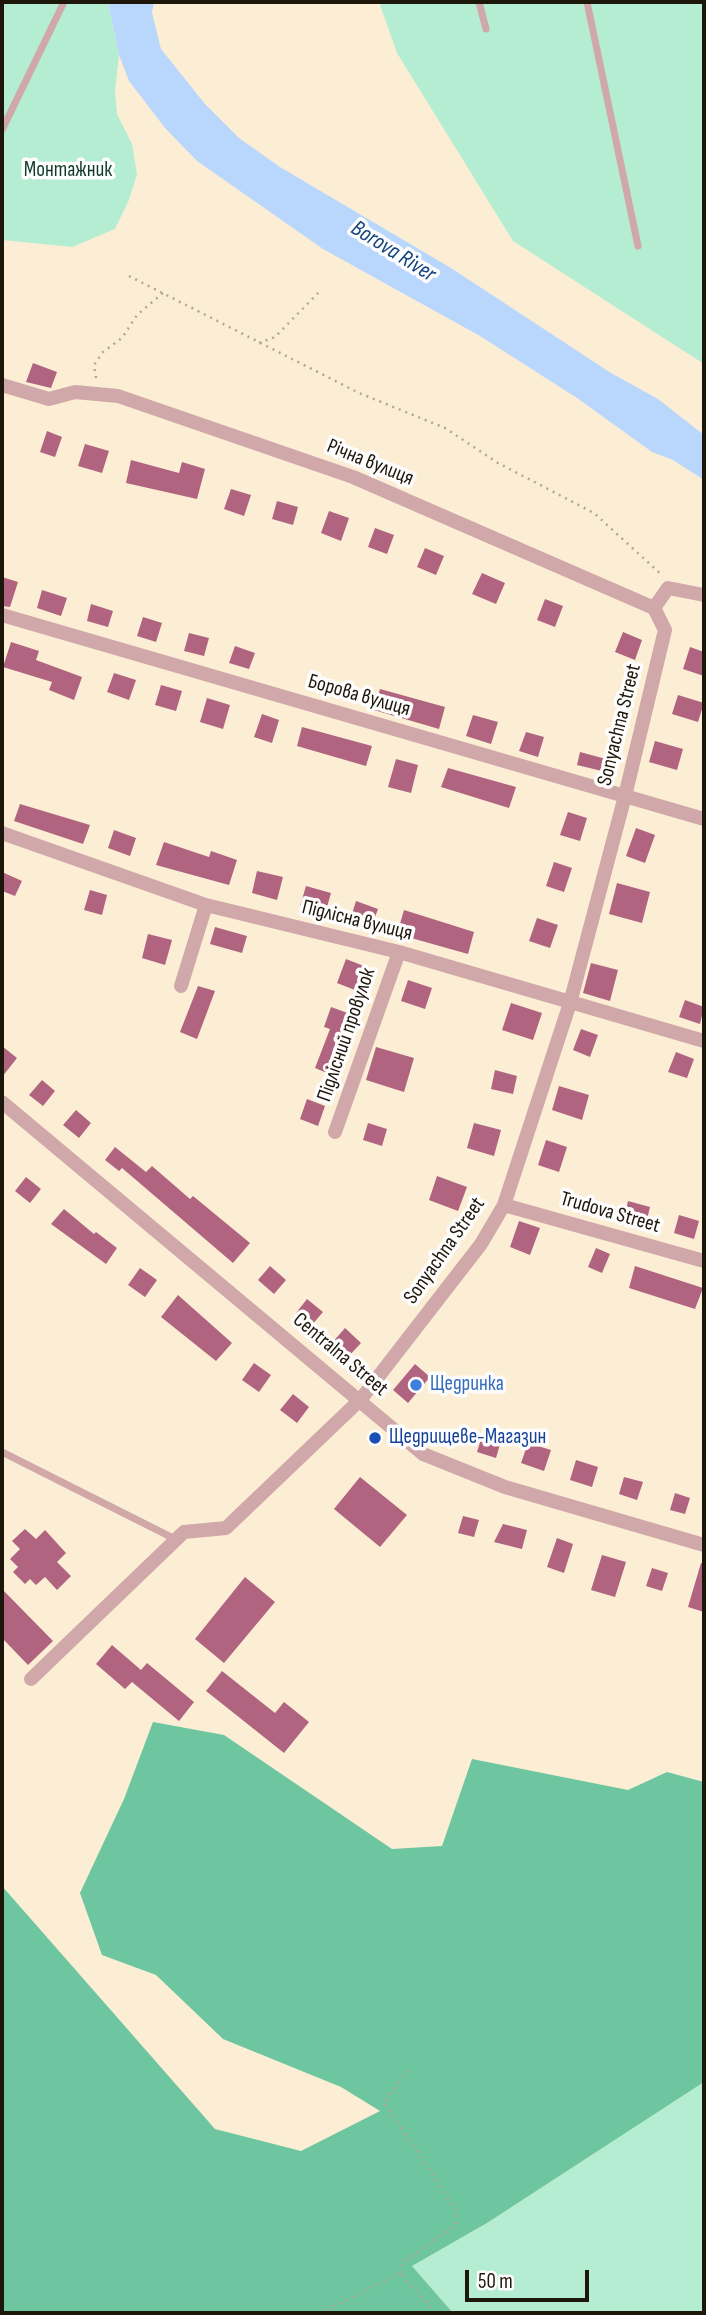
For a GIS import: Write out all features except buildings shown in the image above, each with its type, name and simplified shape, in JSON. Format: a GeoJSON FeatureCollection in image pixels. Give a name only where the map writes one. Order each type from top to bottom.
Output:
{"type":"FeatureCollection","features":[{"type":"Feature","properties":{"kind":"street","name":"Річна вулиця"},"geometry":{"type":"LineString","coordinates":[[2,386],[50,399],[75,392],[118,396],[353,477],[654,608]]}},
{"type":"Feature","properties":{"kind":"street"},"geometry":{"type":"LineString","coordinates":[[654,608],[668,589],[704,595]]}},
{"type":"Feature","properties":{"kind":"street","name":"Sonyachna Street"},"geometry":{"type":"LineString","coordinates":[[31,1679],[184,1532],[226,1528],[360,1399],[481,1244],[503,1205],[570,1003],[625,796],[665,630],[654,608]]}},
{"type":"Feature","properties":{"kind":"street","name":"Борова вулиця"},"geometry":{"type":"LineString","coordinates":[[2,615],[704,819]]}},
{"type":"Feature","properties":{"kind":"street","name":"Підлісна вулиця"},"geometry":{"type":"LineString","coordinates":[[2,833],[206,905],[399,952],[704,1041]]}},
{"type":"Feature","properties":{"kind":"street"},"geometry":{"type":"LineString","coordinates":[[181,986],[206,905]]}},
{"type":"Feature","properties":{"kind":"street","name":"Підлісний провулок"},"geometry":{"type":"LineString","coordinates":[[335,1132],[399,952]]}},
{"type":"Feature","properties":{"kind":"street","name":"Centralna Street"},"geometry":{"type":"LineString","coordinates":[[2,1102],[423,1454],[505,1487],[704,1545]]}},
{"type":"Feature","properties":{"kind":"street","name":"Trudova Street"},"geometry":{"type":"LineString","coordinates":[[503,1205],[704,1261]]}},
{"type":"Feature","properties":{"kind":"lane"},"geometry":{"type":"LineString","coordinates":[[2,130],[64,2]]}},
{"type":"Feature","properties":{"kind":"lane"},"geometry":{"type":"LineString","coordinates":[[479,2],[486,29]]}},
{"type":"Feature","properties":{"kind":"lane"},"geometry":{"type":"LineString","coordinates":[[587,2],[638,246]]}},
{"type":"Feature","properties":{"kind":"lane"},"geometry":{"type":"LineString","coordinates":[[2,1452],[176,1540]]}},
{"type":"Feature","properties":{"kind":"path"},"geometry":{"type":"LineString","coordinates":[[129,276],[359,393],[445,428],[498,463],[594,513],[654,565],[668,589]]}},
{"type":"Feature","properties":{"kind":"path"},"geometry":{"type":"LineString","coordinates":[[259,343],[275,337],[321,290]]}},
{"type":"Feature","properties":{"kind":"path"},"geometry":{"type":"LineString","coordinates":[[99,394],[94,365],[103,352],[122,338],[137,315],[164,292]]}},
{"type":"Feature","properties":{"kind":"path"},"geometry":{"type":"LineString","coordinates":[[321,2313],[400,2273],[403,2262],[455,2225],[458,2213],[384,2102],[408,2071]]}},
{"type":"Feature","properties":{"kind":"path"},"geometry":{"type":"LineString","coordinates":[[400,2273],[436,2313]]}},
{"type":"Feature","properties":{"kind":"green space","name":"Монтажник"},"geometry":{"type":"Polygon","coordinates":[[[2,2],[108,2],[119,55],[115,91],[117,114],[132,144],[137,174],[129,200],[115,229],[72,247],[2,240],[2,2]]]}},
{"type":"Feature","properties":{"kind":"green space"},"geometry":{"type":"Polygon","coordinates":[[[379,2],[704,2],[704,364],[513,241],[397,53],[379,2]]]}},
{"type":"Feature","properties":{"kind":"green space"},"geometry":{"type":"Polygon","coordinates":[[[153,1722],[224,1735],[392,1849],[442,1846],[472,1759],[628,1790],[667,1772],[704,1782],[704,2082],[487,2223],[412,2266],[453,2313],[2,2313],[2,1886],[215,2129],[301,2151],[380,2111],[341,2087],[223,2039],[156,1975],[102,1955],[80,1893],[124,1799],[153,1722]]]}},
{"type":"Feature","properties":{"kind":"green space"},"geometry":{"type":"Polygon","coordinates":[[[704,2082],[704,2313],[453,2313],[412,2266],[487,2223],[704,2082]]]}},
{"type":"Feature","properties":{"kind":"water","name":"Borova River"},"geometry":{"type":"Polygon","coordinates":[[[108,2],[154,2],[152,13],[161,49],[205,104],[239,138],[280,167],[451,268],[611,373],[658,399],[704,435],[704,480],[673,460],[652,452],[577,398],[480,336],[323,249],[197,161],[165,128],[129,81],[119,55],[108,2]]]}},
{"type":"Feature","properties":{"kind":"place","name":"Щедринка"},"geometry":{"type":"Point","coordinates":[416,1385]}},
{"type":"Feature","properties":{"kind":"place","name":"Щедрищеве-Магазин"},"geometry":{"type":"Point","coordinates":[375,1438]}}]}
